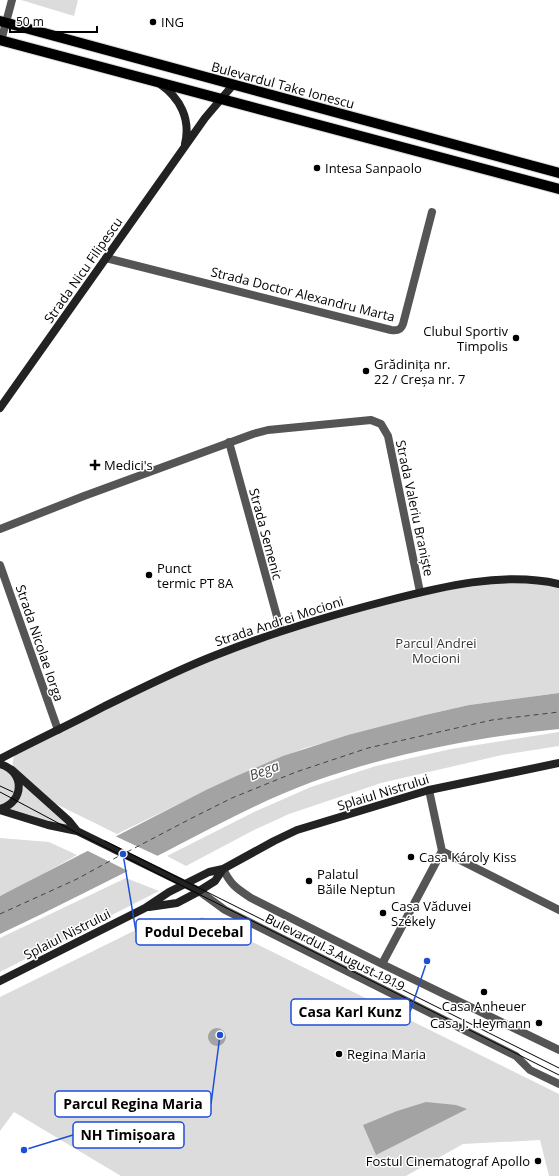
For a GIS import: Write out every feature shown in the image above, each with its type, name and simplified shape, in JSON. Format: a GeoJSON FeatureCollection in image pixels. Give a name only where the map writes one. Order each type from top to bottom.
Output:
{"type":"FeatureCollection","features":[{"type":"Feature","properties":{"kind":"main road","name":"Bulevardul Take Ionescu"},"geometry":{"type":"LineString","coordinates":[[3,22],[559,173]]}},
{"type":"Feature","properties":{"kind":"main road"},"geometry":{"type":"LineString","coordinates":[[1,40],[559,189]]}},
{"type":"Feature","properties":{"kind":"street"},"geometry":{"type":"LineString","coordinates":[[1,40],[3,22],[12,0]]}},
{"type":"Feature","properties":{"kind":"street"},"geometry":{"type":"LineString","coordinates":[[158,82],[169,90],[178,101],[184,114],[187,130],[185,146]]}},
{"type":"Feature","properties":{"kind":"street","name":"Strada Nicu Filipescu"},"geometry":{"type":"LineString","coordinates":[[0,408],[204,118],[233,85]]}},
{"type":"Feature","properties":{"kind":"street","name":"Strada Doctor Alexandru Marta"},"geometry":{"type":"LineString","coordinates":[[106,258],[395,330],[401,328],[403,324],[432,212]]}},
{"type":"Feature","properties":{"kind":"street","name":"Strada Valeriu Braniște"},"geometry":{"type":"LineString","coordinates":[[229,442],[268,430],[363,420],[373,420],[379,423],[385,429],[388,436],[420,592]]}},
{"type":"Feature","properties":{"kind":"street"},"geometry":{"type":"LineString","coordinates":[[0,529],[229,442]]}},
{"type":"Feature","properties":{"kind":"street","name":"Strada Semenic"},"geometry":{"type":"LineString","coordinates":[[229,442],[281,631]]}},
{"type":"Feature","properties":{"kind":"street","name":"Strada Nicolae Iorga"},"geometry":{"type":"LineString","coordinates":[[0,565],[58,730]]}},
{"type":"Feature","properties":{"kind":"street","name":"Strada Andrei Mocioni"},"geometry":{"type":"LineString","coordinates":[[0,759],[183,669],[214,655],[281,631],[420,592],[468,583],[516,579],[559,584]]}},
{"type":"Feature","properties":{"kind":"street","name":"Strada Andrei Mocioni"},"geometry":{"type":"LineString","coordinates":[[10,768],[16,753],[24,746]]}},
{"type":"Feature","properties":{"kind":"street","name":"Splaiul Nistrului"},"geometry":{"type":"LineString","coordinates":[[0,981],[145,908],[169,892],[209,872],[223,869],[297,830],[429,790],[559,763]]}},
{"type":"Feature","properties":{"kind":"street"},"geometry":{"type":"LineString","coordinates":[[0,764],[10,768],[69,820],[77,831]]}},
{"type":"Feature","properties":{"kind":"street"},"geometry":{"type":"LineString","coordinates":[[0,810],[11,803],[18,793],[18,780],[10,768]]}},
{"type":"Feature","properties":{"kind":"street"},"geometry":{"type":"LineString","coordinates":[[382,964],[442,852],[429,790]]}},
{"type":"Feature","properties":{"kind":"street"},"geometry":{"type":"LineString","coordinates":[[0,810],[48,825],[77,831]]}},
{"type":"Feature","properties":{"kind":"street","name":"Bulevardul 3 August 1919"},"geometry":{"type":"LineString","coordinates":[[77,831],[186,884],[199,891],[225,910],[516,1056],[530,1070],[559,1084]]}},
{"type":"Feature","properties":{"kind":"street"},"geometry":{"type":"LineString","coordinates":[[442,852],[559,910]]}},
{"type":"Feature","properties":{"kind":"street","name":"Splaiul Nistrului"},"geometry":{"type":"LineString","coordinates":[[145,908],[177,903],[214,881],[223,869]]}},
{"type":"Feature","properties":{"kind":"street","name":"Bulevardul 3 August 1919"},"geometry":{"type":"LineString","coordinates":[[223,869],[234,887],[251,898],[382,964],[559,1050]]}},
{"type":"Feature","properties":{"kind":"green space"},"geometry":{"type":"Polygon","coordinates":[[[21,0],[78,0],[74,16],[21,0]]]}},
{"type":"Feature","properties":{"kind":"green space","name":"Parcul Andrei Mocioni"},"geometry":{"type":"Polygon","coordinates":[[[494,581],[559,584],[559,693],[469,705],[425,715],[305,748],[234,777],[117,834],[50,801],[12,770],[13,759],[16,753],[183,669],[359,608],[494,581]]]}},
{"type":"Feature","properties":{"kind":"green space"},"geometry":{"type":"Polygon","coordinates":[[[559,732],[559,746],[502,755],[381,783],[289,814],[254,830],[186,866],[167,856],[254,812],[311,787],[376,766],[451,749],[559,732]]]}},
{"type":"Feature","properties":{"kind":"green space"},"geometry":{"type":"Polygon","coordinates":[[[0,767],[11,775],[15,786],[11,797],[0,805],[0,767]]]}},
{"type":"Feature","properties":{"kind":"green space"},"geometry":{"type":"Polygon","coordinates":[[[21,781],[71,827],[47,822],[6,809],[21,781]]]}},
{"type":"Feature","properties":{"kind":"green space"},"geometry":{"type":"Polygon","coordinates":[[[0,838],[49,842],[77,855],[0,896],[0,838]]]}},
{"type":"Feature","properties":{"kind":"green space"},"geometry":{"type":"Polygon","coordinates":[[[126,878],[159,891],[0,972],[0,938],[126,878]]]}},
{"type":"Feature","properties":{"kind":"green space"},"geometry":{"type":"Polygon","coordinates":[[[202,917],[559,1094],[559,1176],[549,1176],[540,1140],[463,1144],[406,1176],[121,1176],[14,1112],[0,1131],[0,997],[152,922],[158,922],[162,926],[163,930],[197,929],[198,919],[202,917]]]}},
{"type":"Feature","properties":{"kind":"water","name":"Bega"},"geometry":{"type":"Polygon","coordinates":[[[559,693],[559,729],[528,732],[434,748],[372,763],[312,782],[274,797],[237,815],[0,934],[0,896],[234,777],[283,756],[348,735],[425,715],[469,705],[559,693]]]}},
{"type":"Feature","properties":{"kind":"water"},"geometry":{"type":"Polygon","coordinates":[[[217,1028],[224,1030],[226,1037],[224,1044],[217,1046],[210,1044],[208,1037],[210,1030],[217,1028]]]}},
{"type":"Feature","properties":{"kind":"water"},"geometry":{"type":"Polygon","coordinates":[[[426,1102],[456,1105],[467,1109],[376,1155],[363,1125],[397,1111],[426,1102]]]}},
{"type":"Feature","properties":{"kind":"pier"},"geometry":{"type":"Polygon","coordinates":[[[115,836],[160,857],[130,872],[86,850],[115,836]]]}},
{"type":"Feature","properties":{"kind":"ferry route"},"geometry":{"type":"LineString","coordinates":[[127,852],[232,798],[296,772],[368,748],[492,720],[559,712]]}},
{"type":"Feature","properties":{"kind":"ferry route"},"geometry":{"type":"LineString","coordinates":[[0,914],[77,879],[119,856]]}},
{"type":"Feature","properties":{"kind":"tram line"},"geometry":{"type":"LineString","coordinates":[[0,786],[13,792]]}},
{"type":"Feature","properties":{"kind":"tram line"},"geometry":{"type":"LineString","coordinates":[[0,792],[75,832],[559,1075]]}},
{"type":"Feature","properties":{"kind":"tram line"},"geometry":{"type":"LineString","coordinates":[[105,841],[559,1068]]}},
{"type":"Feature","properties":{"kind":"place","name":"ING"},"geometry":{"type":"Point","coordinates":[153,22]}},
{"type":"Feature","properties":{"kind":"place","name":"Intesa Sanpaolo"},"geometry":{"type":"Point","coordinates":[317,168]}},
{"type":"Feature","properties":{"kind":"place","name":"Clubul Sportiv Timpolis"},"geometry":{"type":"Point","coordinates":[516,338]}},
{"type":"Feature","properties":{"kind":"place","name":"Grădinița nr. 22 / Creșa nr. 7"},"geometry":{"type":"Point","coordinates":[366,371]}},
{"type":"Feature","properties":{"kind":"place","name":"Medici's"},"geometry":{"type":"Point","coordinates":[95,465]}},
{"type":"Feature","properties":{"kind":"place","name":"Punct termic PT 8A"},"geometry":{"type":"Point","coordinates":[149,575]}},
{"type":"Feature","properties":{"kind":"place","name":"Podul Decebal"},"geometry":{"type":"Point","coordinates":[123,854]}},
{"type":"Feature","properties":{"kind":"place","name":"Casa Károly Kiss"},"geometry":{"type":"Point","coordinates":[411,857]}},
{"type":"Feature","properties":{"kind":"place","name":"Palatul Băile Neptun"},"geometry":{"type":"Point","coordinates":[309,881]}},
{"type":"Feature","properties":{"kind":"place","name":"Casa Văduvei Székely"},"geometry":{"type":"Point","coordinates":[383,913]}},
{"type":"Feature","properties":{"kind":"place","name":"Casa Karl Kunz"},"geometry":{"type":"Point","coordinates":[427,961]}},
{"type":"Feature","properties":{"kind":"place","name":"Casa Anheuer"},"geometry":{"type":"Point","coordinates":[484,992]}},
{"type":"Feature","properties":{"kind":"place","name":"Casa J. Heymann"},"geometry":{"type":"Point","coordinates":[539,1023]}},
{"type":"Feature","properties":{"kind":"place","name":"Parcul Regina Maria"},"geometry":{"type":"Point","coordinates":[220,1035]}},
{"type":"Feature","properties":{"kind":"place","name":"Regina Maria"},"geometry":{"type":"Point","coordinates":[339,1054]}},
{"type":"Feature","properties":{"kind":"place","name":"NH Timișoara"},"geometry":{"type":"Point","coordinates":[24,1150]}},
{"type":"Feature","properties":{"kind":"place","name":"Fostul Cinematograf Apollo"},"geometry":{"type":"Point","coordinates":[538,1161]}}]}
